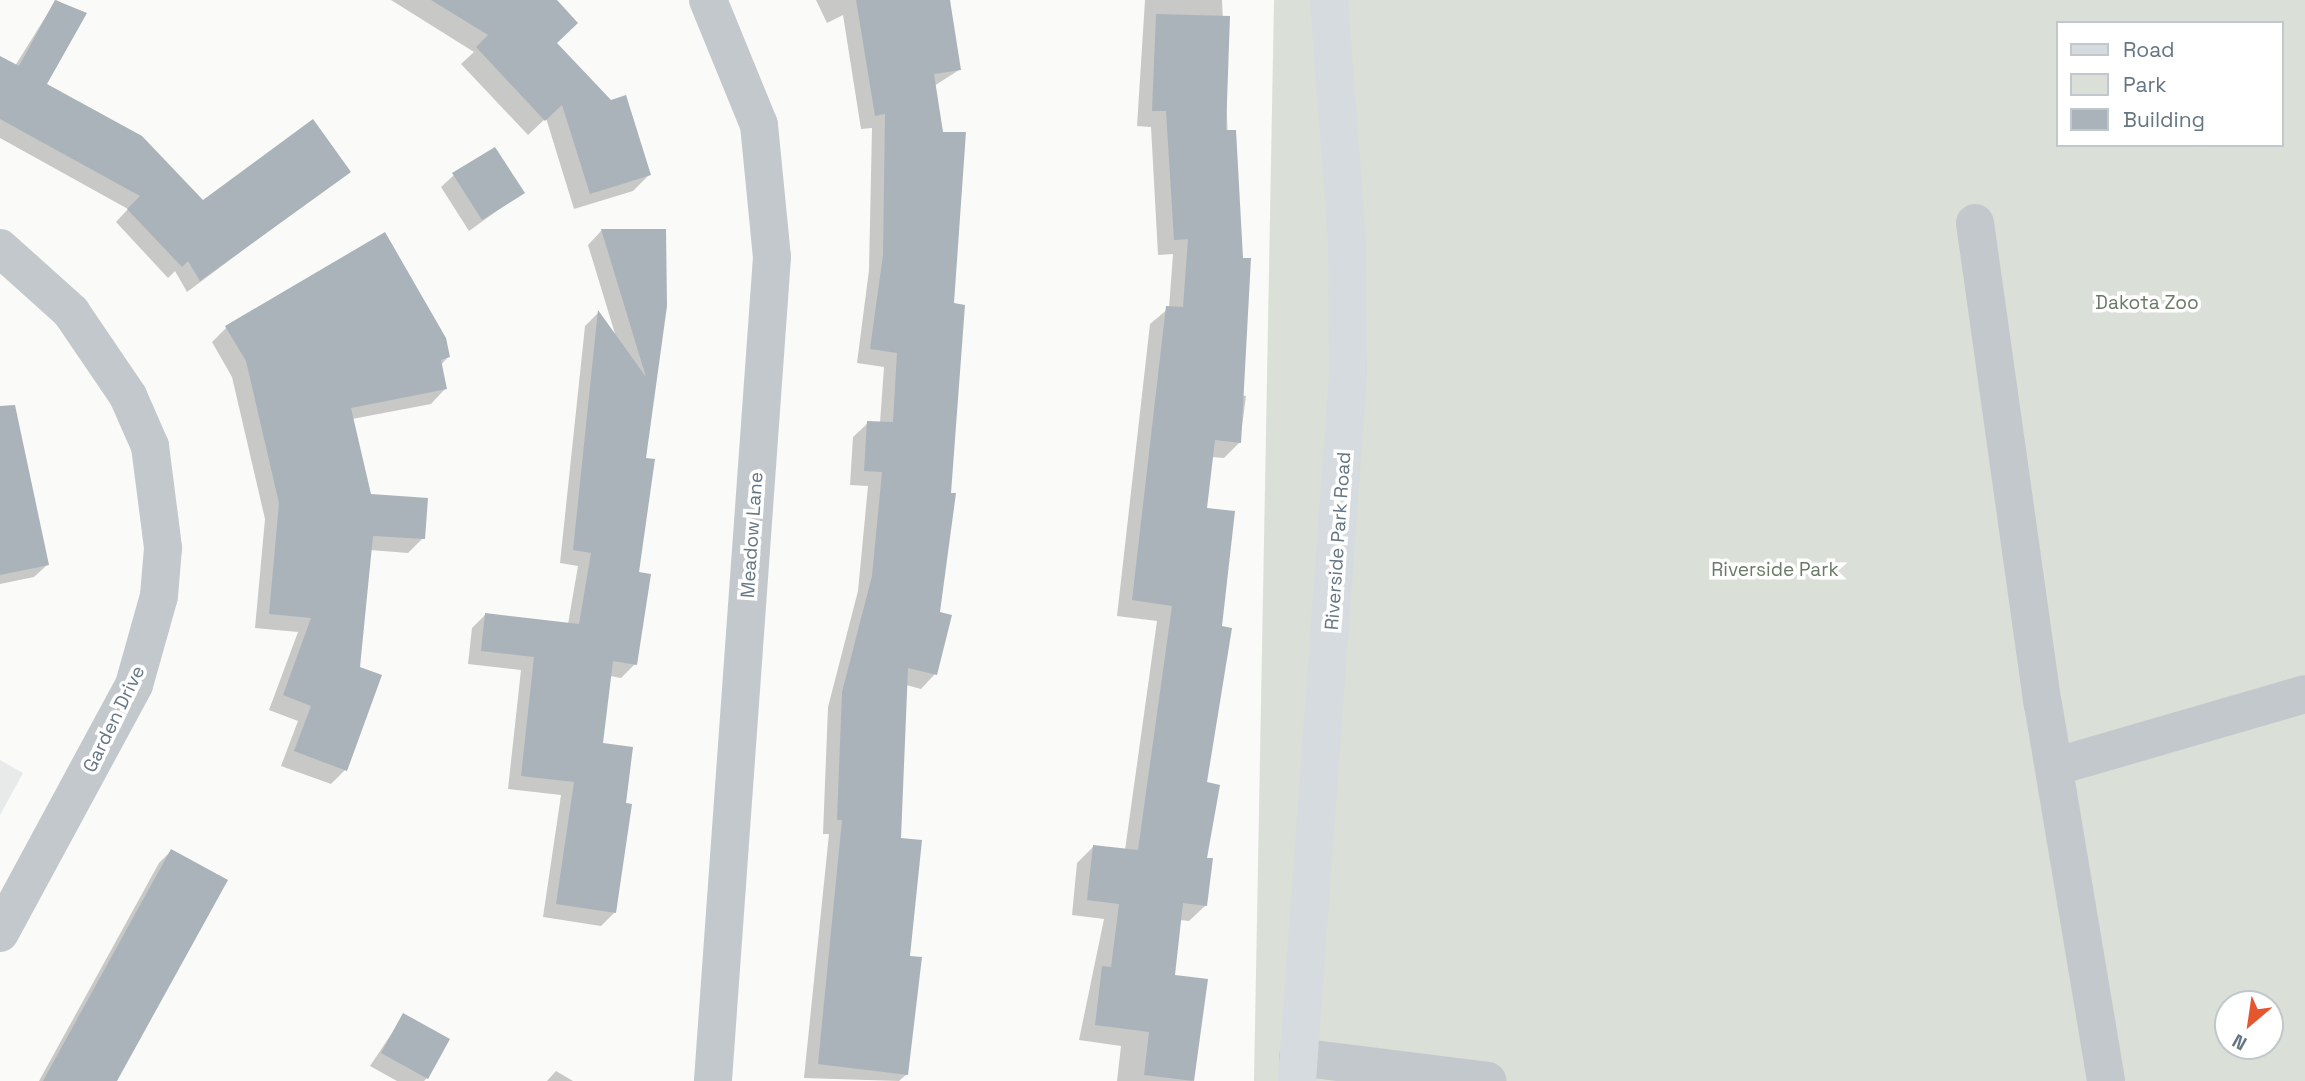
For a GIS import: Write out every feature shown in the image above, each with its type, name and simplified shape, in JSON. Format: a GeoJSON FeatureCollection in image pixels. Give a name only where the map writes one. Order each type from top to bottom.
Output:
{"type":"FeatureCollection","features":[{"type":"Feature","properties":{"kind":"main road","name":"Riverside Park Road"},"geometry":{"type":"LineString","coordinates":[[1298,1069],[1348,374],[1347,240],[1329,0]]}},
{"type":"Feature","properties":{"kind":"street","name":"Meadow Lane"},"geometry":{"type":"LineString","coordinates":[[708,0],[759,125],[772,257],[713,1081]]}},
{"type":"Feature","properties":{"kind":"street"},"geometry":{"type":"LineString","coordinates":[[1975,223],[2054,767],[2106,1081]]}},
{"type":"Feature","properties":{"kind":"street","name":"Garden Drive"},"geometry":{"type":"LineString","coordinates":[[0,248],[71,312],[128,396],[150,446],[163,548],[152,631],[134,684],[0,933]]}},
{"type":"Feature","properties":{"kind":"street"},"geometry":{"type":"LineString","coordinates":[[2054,767],[2305,694]]}},
{"type":"Feature","properties":{"kind":"street"},"geometry":{"type":"LineString","coordinates":[[1298,1069],[1486,1081]]}},
{"type":"Feature","properties":{"kind":"shaded area"},"geometry":{"type":"Polygon","coordinates":[[[0,760],[23,773],[0,815],[0,760]]]}},
{"type":"Feature","properties":{"kind":"green space","name":"Riverside Park"},"geometry":{"type":"Polygon","coordinates":[[[1274,0],[2305,0],[2305,1081],[1254,1081],[1274,0]]]}},
{"type":"Feature","properties":{"kind":"building"},"geometry":{"type":"Polygon","coordinates":[[[55,0],[87,13],[47,84],[142,136],[203,200],[313,119],[351,172],[200,281],[188,261],[182,267],[127,209],[140,196],[0,119],[0,56],[19,66],[55,0]]]}},
{"type":"Feature","properties":{"kind":"building"},"geometry":{"type":"Polygon","coordinates":[[[431,0],[557,0],[578,23],[557,43],[611,100],[626,95],[651,175],[590,194],[562,105],[545,121],[476,47],[488,35],[431,0]]]}},
{"type":"Feature","properties":{"kind":"building"},"geometry":{"type":"Polygon","coordinates":[[[856,0],[950,0],[961,70],[934,74],[943,132],[966,132],[954,303],[965,305],[951,493],[956,493],[940,612],[952,615],[937,675],[908,668],[901,838],[922,840],[910,956],[922,957],[908,1075],[818,1064],[842,820],[837,820],[842,692],[872,576],[882,472],[864,471],[867,421],[893,422],[897,353],[870,349],[883,255],[885,114],[875,116],[856,0]]]}},
{"type":"Feature","properties":{"kind":"building"},"geometry":{"type":"Polygon","coordinates":[[[1156,14],[1230,16],[1226,130],[1236,130],[1243,258],[1251,258],[1241,443],[1215,440],[1207,508],[1235,511],[1222,626],[1232,628],[1207,782],[1220,785],[1207,858],[1213,858],[1207,906],[1183,903],[1175,975],[1208,979],[1194,1081],[1144,1075],[1149,1032],[1095,1025],[1102,966],[1111,967],[1119,904],[1087,900],[1093,845],[1138,850],[1172,606],[1132,600],[1166,306],[1183,307],[1188,239],[1174,240],[1166,111],[1152,111],[1156,14]]]}},
{"type":"Feature","properties":{"kind":"building"},"geometry":{"type":"Polygon","coordinates":[[[495,147],[525,193],[482,220],[452,173],[495,147]]]}},
{"type":"Feature","properties":{"kind":"building"},"geometry":{"type":"Polygon","coordinates":[[[601,229],[666,229],[667,306],[646,458],[655,459],[639,572],[651,574],[637,665],[613,661],[603,743],[633,747],[626,803],[632,804],[616,913],[556,904],[574,782],[521,776],[534,657],[481,651],[485,613],[579,624],[591,553],[573,550],[598,310],[646,377],[601,229]]]}},
{"type":"Feature","properties":{"kind":"building"},"geometry":{"type":"Polygon","coordinates":[[[385,232],[446,338],[450,357],[441,360],[447,389],[351,408],[371,494],[428,498],[425,539],[373,536],[360,667],[382,675],[347,771],[294,751],[311,706],[283,695],[311,618],[269,614],[279,503],[246,361],[225,326],[385,232]]]}},
{"type":"Feature","properties":{"kind":"building"},"geometry":{"type":"Polygon","coordinates":[[[15,405],[49,565],[0,575],[0,406],[15,405]]]}},
{"type":"Feature","properties":{"kind":"building"},"geometry":{"type":"Polygon","coordinates":[[[171,849],[228,880],[117,1081],[43,1081],[171,849]]]}},
{"type":"Feature","properties":{"kind":"building"},"geometry":{"type":"Polygon","coordinates":[[[403,1013],[450,1039],[428,1079],[381,1053],[403,1013]]]}},
{"type":"Feature","properties":{"kind":"park label","name":"Dakota Zoo"},"geometry":{"type":"Point","coordinates":[2147,303]}}]}
